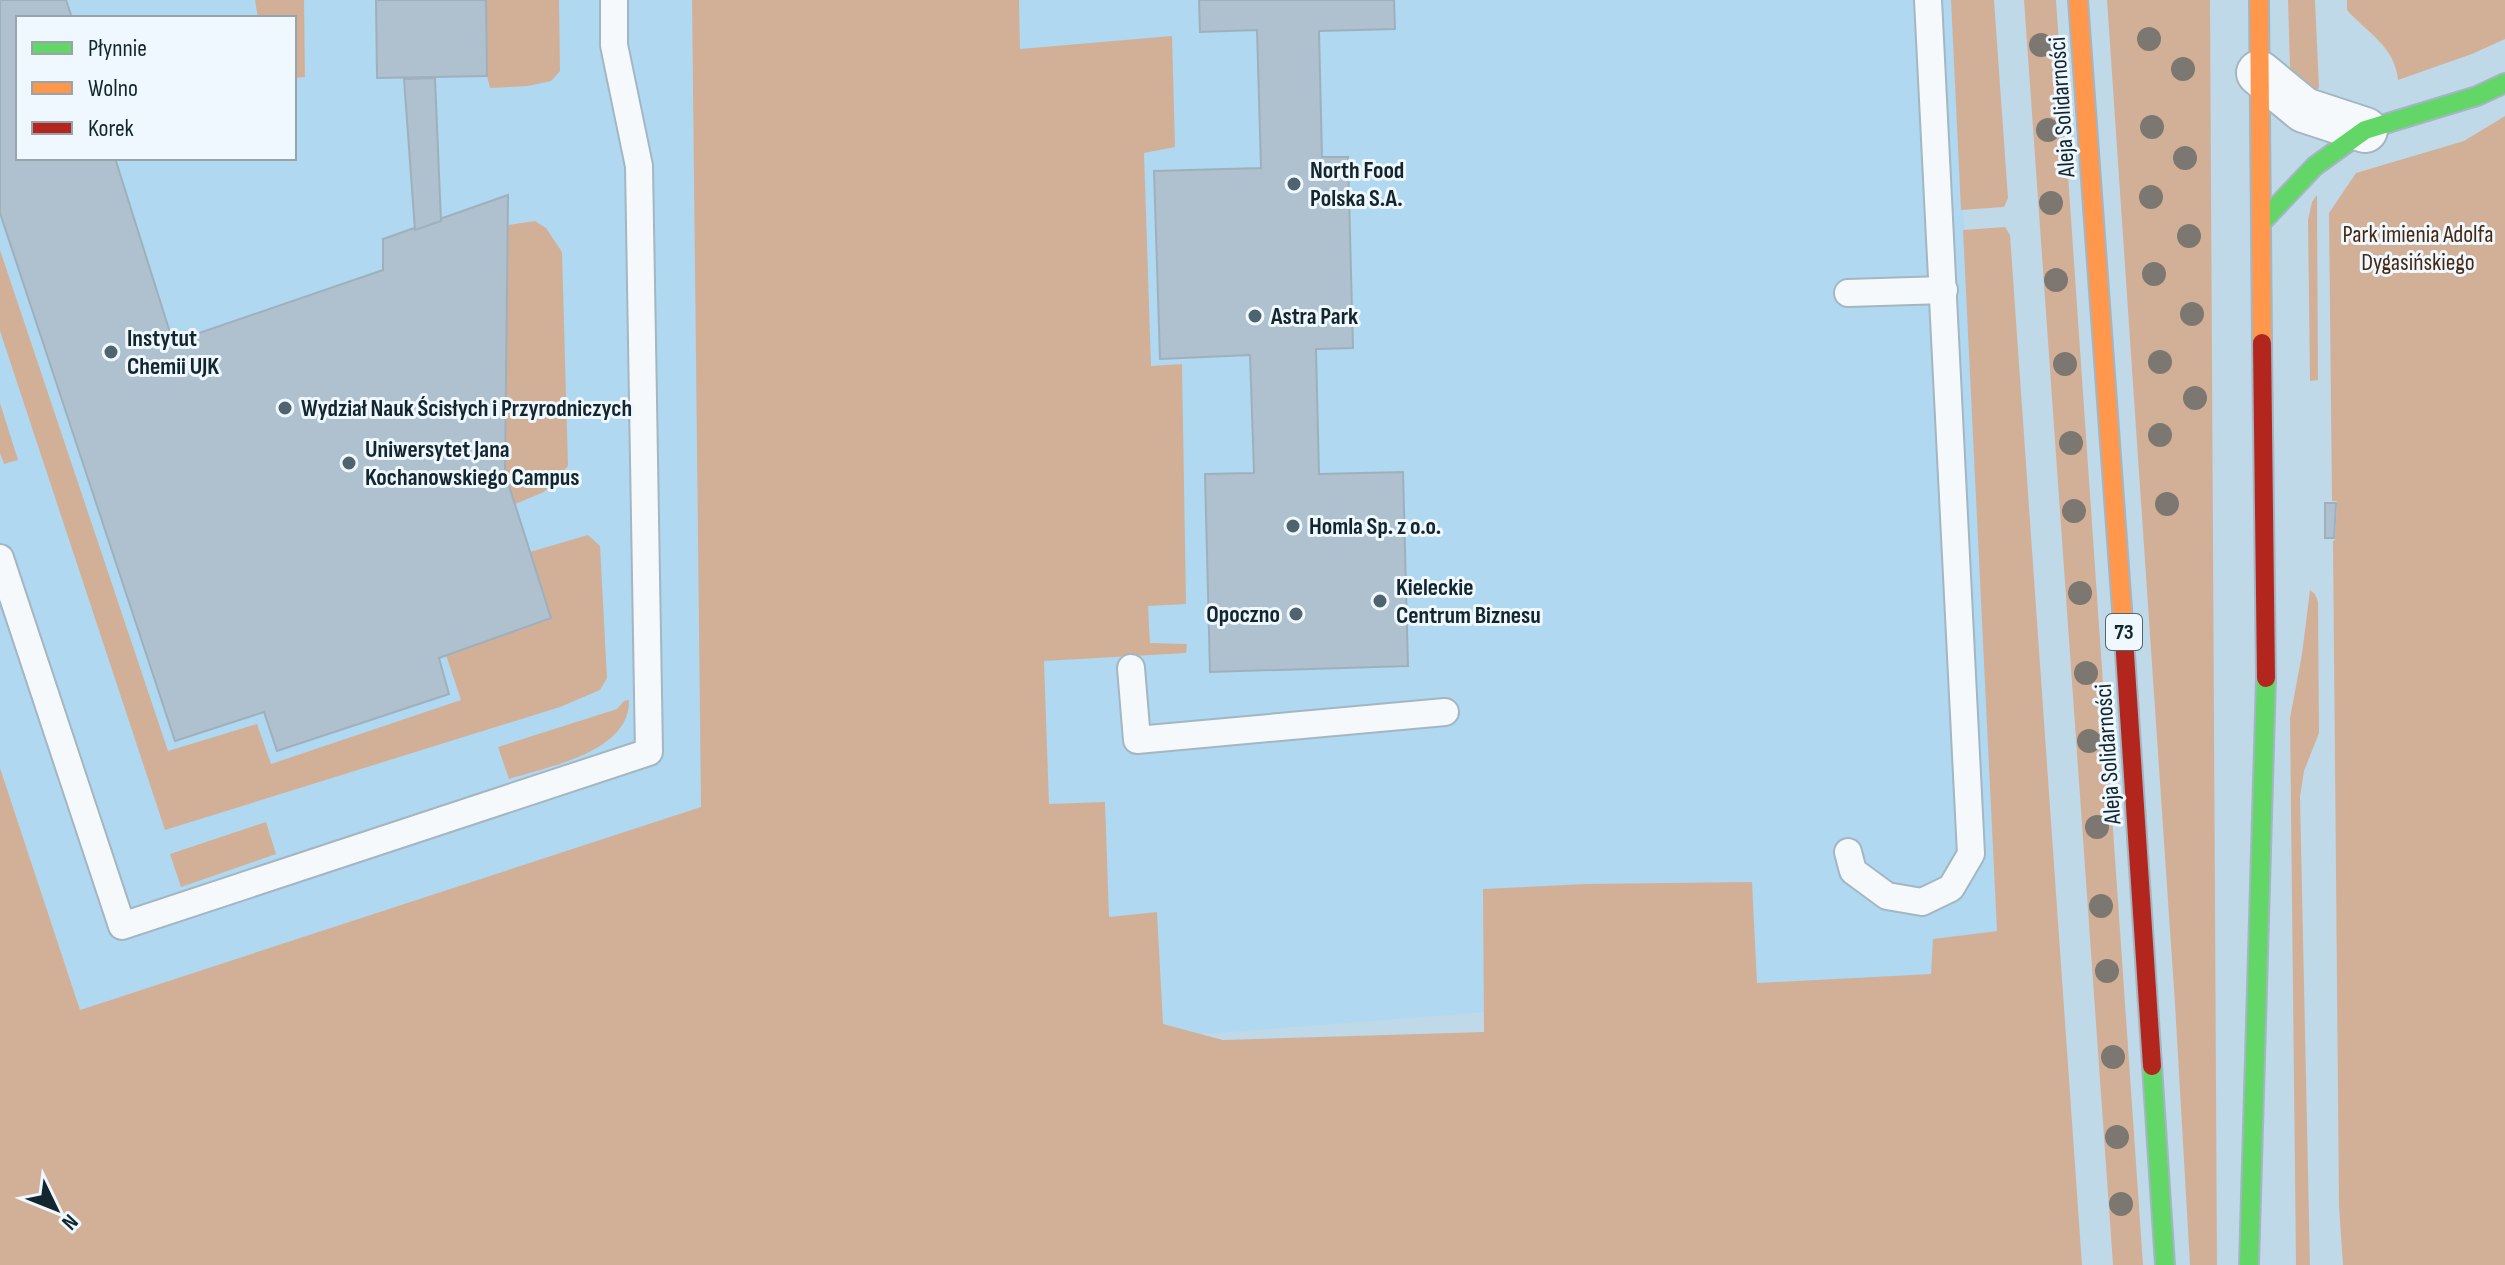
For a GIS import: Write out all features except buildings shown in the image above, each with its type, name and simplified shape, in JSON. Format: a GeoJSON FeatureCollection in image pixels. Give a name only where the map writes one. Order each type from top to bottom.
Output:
{"type":"FeatureCollection","features":[{"type":"Feature","properties":{"kind":"main road","name":"Aleja Solidarności"},"geometry":{"type":"LineString","coordinates":[[2078,0],[2165,1265]]}},
{"type":"Feature","properties":{"kind":"main road"},"geometry":{"type":"LineString","coordinates":[[2249,1265],[2266,690],[2259,0]]}},
{"type":"Feature","properties":{"kind":"main road"},"geometry":{"type":"LineString","coordinates":[[2261,223],[2315,166],[2365,130],[2477,96],[2505,83]]}},
{"type":"Feature","properties":{"kind":"main road"},"geometry":{"type":"LineString","coordinates":[[2256,1089],[2270,1206]]}},
{"type":"Feature","properties":{"kind":"street"},"geometry":{"type":"LineString","coordinates":[[2259,73],[2304,110],[2365,130]]}},
{"type":"Feature","properties":{"kind":"lane"},"geometry":{"type":"LineString","coordinates":[[0,558],[122,926],[649,752],[639,166],[614,45],[614,0]]}},
{"type":"Feature","properties":{"kind":"lane"},"geometry":{"type":"LineString","coordinates":[[1848,852],[1853,871],[1887,896],[1922,902],[1951,888],[1971,854],[1928,0]]}},
{"type":"Feature","properties":{"kind":"lane"},"geometry":{"type":"LineString","coordinates":[[1848,293],[1944,290]]}},
{"type":"Feature","properties":{"kind":"lane"},"geometry":{"type":"LineString","coordinates":[[1131,668],[1137,740],[1445,712]]}},
{"type":"Feature","properties":{"kind":"shaded area","name":"Uniwersytet Jana Kochanowskiego Campus"},"geometry":{"type":"Polygon","coordinates":[[[0,0],[692,0],[702,807],[80,1010],[0,768],[0,0]]]}},
{"type":"Feature","properties":{"kind":"shaded area","name":"Kieleckie Centrum Biznesu"},"geometry":{"type":"Polygon","coordinates":[[[719,0],[1951,0],[2009,971],[785,1067],[719,0]]]}},
{"type":"Feature","properties":{"kind":"green space"},"geometry":{"type":"Polygon","coordinates":[[[255,0],[304,0],[305,77],[296,78],[296,16],[258,16],[255,0]]]}},
{"type":"Feature","properties":{"kind":"green space"},"geometry":{"type":"Polygon","coordinates":[[[486,0],[559,0],[560,71],[551,81],[490,88],[487,76],[486,0]]]}},
{"type":"Feature","properties":{"kind":"green space"},"geometry":{"type":"Polygon","coordinates":[[[692,0],[1019,0],[1020,49],[1172,36],[1175,147],[1144,153],[1151,366],[1182,364],[1186,604],[1148,606],[1150,643],[1187,644],[1186,653],[1044,661],[1049,804],[1105,802],[1109,917],[1157,912],[1163,1024],[1223,1040],[1484,1032],[1483,889],[1752,882],[1757,983],[1931,974],[1933,939],[1997,931],[1963,230],[2005,227],[2010,235],[2082,1265],[0,1265],[0,768],[80,1010],[701,807],[692,0]]]}},
{"type":"Feature","properties":{"kind":"green space"},"geometry":{"type":"Polygon","coordinates":[[[1951,0],[1994,0],[2008,198],[2004,207],[1961,210],[1951,0]]]}},
{"type":"Feature","properties":{"kind":"green space"},"geometry":{"type":"Polygon","coordinates":[[[2024,0],[2056,0],[2143,1265],[2113,1265],[2024,0]]]}},
{"type":"Feature","properties":{"kind":"green space"},"geometry":{"type":"Polygon","coordinates":[[[2107,0],[2210,0],[2217,1265],[2190,1265],[2107,0]]]}},
{"type":"Feature","properties":{"kind":"green space"},"geometry":{"type":"Polygon","coordinates":[[[2288,0],[2315,0],[2319,87],[2314,95],[2290,68],[2288,0]]]}},
{"type":"Feature","properties":{"kind":"green space"},"geometry":{"type":"Polygon","coordinates":[[[2347,0],[2505,0],[2505,39],[2398,80],[2392,58],[2347,10],[2347,0]]]}},
{"type":"Feature","properties":{"kind":"green space","name":"Park imienia Adolfa Dygasińskiego"},"geometry":{"type":"Polygon","coordinates":[[[2505,116],[2505,1265],[2343,1265],[2339,1206],[2333,541],[2337,501],[2332,501],[2329,213],[2356,173],[2464,141],[2505,116]]]}},
{"type":"Feature","properties":{"kind":"green space"},"geometry":{"type":"Polygon","coordinates":[[[2317,195],[2318,380],[2310,381],[2308,220],[2317,195]]]}},
{"type":"Feature","properties":{"kind":"green space"},"geometry":{"type":"Polygon","coordinates":[[[535,221],[546,228],[562,252],[568,466],[544,492],[515,504],[505,473],[508,225],[535,221]]]}},
{"type":"Feature","properties":{"kind":"green space"},"geometry":{"type":"Polygon","coordinates":[[[0,250],[168,751],[257,724],[271,764],[461,700],[446,655],[551,618],[530,552],[588,535],[600,546],[607,678],[600,690],[560,707],[165,830],[0,331],[0,250]]]}},
{"type":"Feature","properties":{"kind":"green space"},"geometry":{"type":"Polygon","coordinates":[[[0,403],[18,460],[4,464],[0,453],[0,403]]]}},
{"type":"Feature","properties":{"kind":"green space"},"geometry":{"type":"Polygon","coordinates":[[[2310,590],[2318,602],[2319,733],[2304,771],[2300,797],[2310,1265],[2296,1265],[2290,718],[2310,590]]]}},
{"type":"Feature","properties":{"kind":"green space"},"geometry":{"type":"Polygon","coordinates":[[[629,700],[626,718],[616,733],[602,745],[564,762],[509,779],[498,747],[617,709],[629,700]]]}},
{"type":"Feature","properties":{"kind":"green space"},"geometry":{"type":"Polygon","coordinates":[[[266,822],[276,854],[181,887],[170,854],[266,822]]]}},
{"type":"Feature","properties":{"kind":"traffic: fast"},"geometry":{"type":"LineString","coordinates":[[2261,223],[2315,166],[2365,130],[2477,96],[2505,83]]}},
{"type":"Feature","properties":{"kind":"traffic: fast"},"geometry":{"type":"LineString","coordinates":[[2249,1265],[2266,678]]}},
{"type":"Feature","properties":{"kind":"traffic: fast"},"geometry":{"type":"LineString","coordinates":[[2152,1066],[2165,1265]]}},
{"type":"Feature","properties":{"kind":"traffic: slow"},"geometry":{"type":"LineString","coordinates":[[2078,0],[2123,623]]}},
{"type":"Feature","properties":{"kind":"traffic: slow"},"geometry":{"type":"LineString","coordinates":[[2259,0],[2262,343]]}},
{"type":"Feature","properties":{"kind":"traffic: jam"},"geometry":{"type":"LineString","coordinates":[[2262,343],[2266,678]]}},
{"type":"Feature","properties":{"kind":"traffic: jam"},"geometry":{"type":"LineString","coordinates":[[2123,623],[2152,1066]]}},
{"type":"Feature","properties":{"kind":"place","name":"North Food Polska S.A."},"geometry":{"type":"Point","coordinates":[1294,184]}},
{"type":"Feature","properties":{"kind":"place","name":"Astra Park"},"geometry":{"type":"Point","coordinates":[1255,316]}},
{"type":"Feature","properties":{"kind":"place","name":"Instytut Chemii UJK"},"geometry":{"type":"Point","coordinates":[111,352]}},
{"type":"Feature","properties":{"kind":"place","name":"Wydział Nauk Ścisłych i Przyrodniczych"},"geometry":{"type":"Point","coordinates":[285,408]}},
{"type":"Feature","properties":{"kind":"place","name":"Uniwersytet Jana Kochanowskiego Campus"},"geometry":{"type":"Point","coordinates":[349,463]}},
{"type":"Feature","properties":{"kind":"place","name":"Homla Sp. z o.o."},"geometry":{"type":"Point","coordinates":[1293,526]}},
{"type":"Feature","properties":{"kind":"place","name":"Kieleckie Centrum Biznesu"},"geometry":{"type":"Point","coordinates":[1380,601]}},
{"type":"Feature","properties":{"kind":"place","name":"Opoczno"},"geometry":{"type":"Point","coordinates":[1296,614]}}]}
